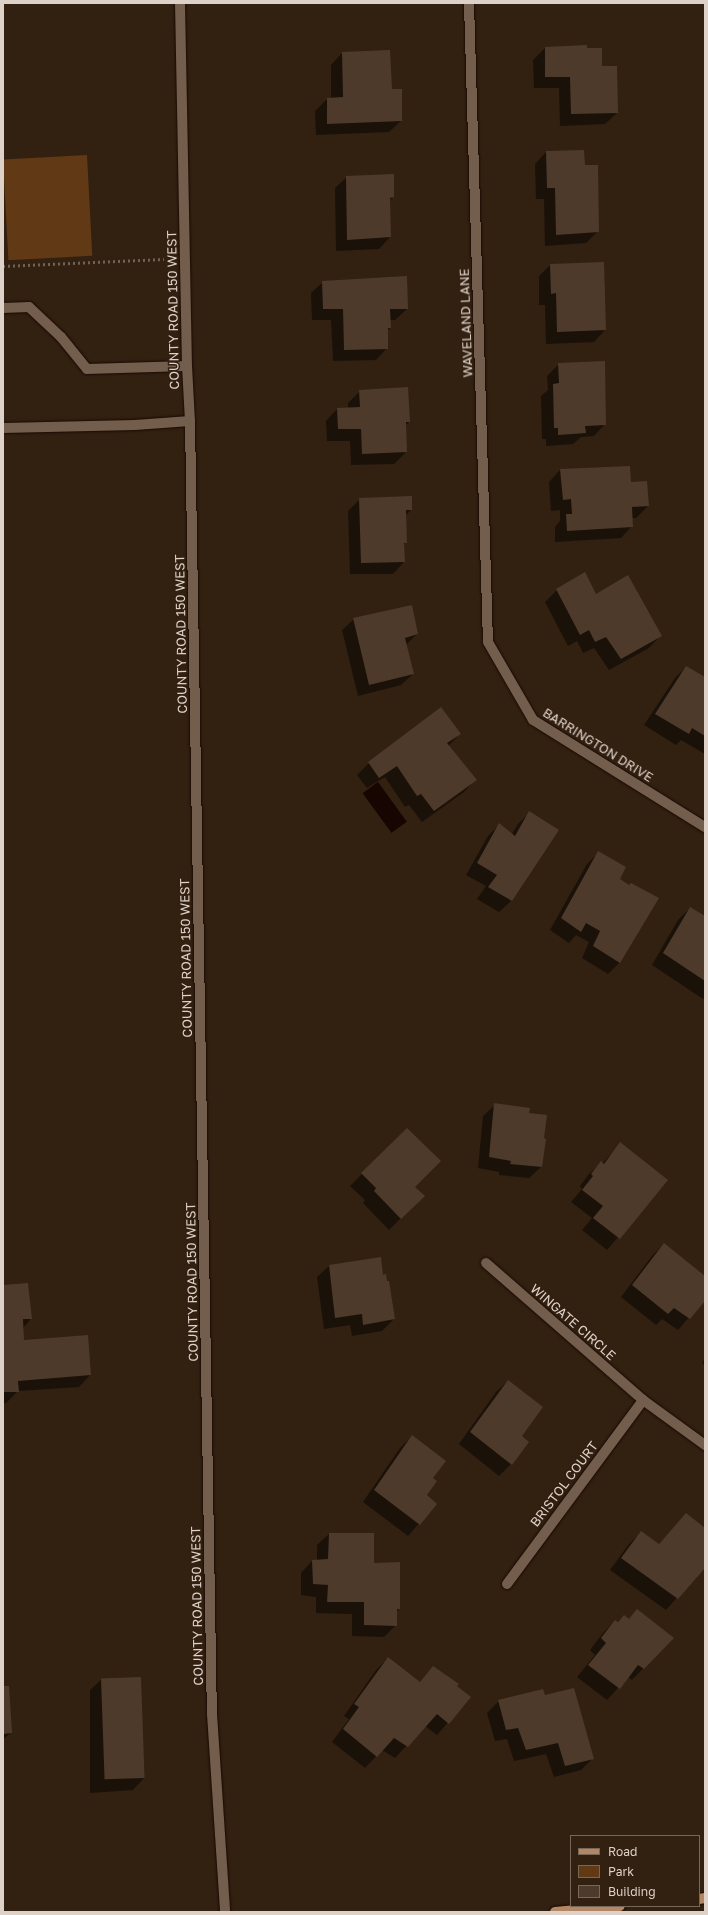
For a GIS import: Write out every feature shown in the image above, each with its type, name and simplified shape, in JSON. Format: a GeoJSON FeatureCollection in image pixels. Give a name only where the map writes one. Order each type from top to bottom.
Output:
{"type":"FeatureCollection","features":[{"type":"Feature","properties":{"kind":"main road"},"geometry":{"type":"LineString","coordinates":[[555,1912],[609,1907]]}},
{"type":"Feature","properties":{"kind":"street","name":"COUNTY ROAD 150 WEST"},"geometry":{"type":"LineString","coordinates":[[180,3],[187,366],[190,420],[212,1706],[225,1912]]}},
{"type":"Feature","properties":{"kind":"street","name":"WAVELAND LANE"},"geometry":{"type":"LineString","coordinates":[[469,3],[488,642]]}},
{"type":"Feature","properties":{"kind":"street"},"geometry":{"type":"LineString","coordinates":[[3,308],[29,307],[61,337],[87,369],[187,366]]}},
{"type":"Feature","properties":{"kind":"street"},"geometry":{"type":"LineString","coordinates":[[3,428],[135,425],[190,420]]}},
{"type":"Feature","properties":{"kind":"street","name":"BARRINGTON DRIVE"},"geometry":{"type":"LineString","coordinates":[[488,642],[533,720],[705,827]]}},
{"type":"Feature","properties":{"kind":"street","name":"WINGATE CIRCLE"},"geometry":{"type":"LineString","coordinates":[[486,1263],[642,1400],[705,1445]]}},
{"type":"Feature","properties":{"kind":"street","name":"BRISTOL COURT"},"geometry":{"type":"LineString","coordinates":[[507,1584],[642,1400]]}},
{"type":"Feature","properties":{"kind":"path"},"geometry":{"type":"LineString","coordinates":[[3,266],[185,258]]}},
{"type":"Feature","properties":{"kind":"green space"},"geometry":{"type":"Polygon","coordinates":[[[87,155],[92,256],[8,260],[3,159],[87,155]]]}},
{"type":"Feature","properties":{"kind":"shaded area"},"geometry":{"type":"Polygon","coordinates":[[[378,782],[407,822],[391,833],[363,793],[378,782]]]}},
{"type":"Feature","properties":{"kind":"building"},"geometry":{"type":"Polygon","coordinates":[[[587,45],[587,48],[602,48],[602,66],[617,66],[618,113],[571,114],[570,77],[545,77],[545,47],[587,45]]]}},
{"type":"Feature","properties":{"kind":"building"},"geometry":{"type":"Polygon","coordinates":[[[390,50],[392,89],[402,89],[402,121],[327,124],[327,98],[343,97],[342,52],[390,50]]]}},
{"type":"Feature","properties":{"kind":"building"},"geometry":{"type":"Polygon","coordinates":[[[584,150],[585,165],[598,165],[599,232],[556,235],[555,188],[547,188],[546,151],[584,150]]]}},
{"type":"Feature","properties":{"kind":"building"},"geometry":{"type":"Polygon","coordinates":[[[394,174],[394,197],[390,198],[391,237],[347,240],[346,176],[394,174]]]}},
{"type":"Feature","properties":{"kind":"building"},"geometry":{"type":"Polygon","coordinates":[[[604,262],[606,330],[557,332],[556,293],[551,294],[550,264],[604,262]]]}},
{"type":"Feature","properties":{"kind":"building"},"geometry":{"type":"Polygon","coordinates":[[[407,276],[408,309],[390,309],[391,328],[388,328],[388,349],[344,350],[343,309],[323,309],[322,281],[407,276]]]}},
{"type":"Feature","properties":{"kind":"building"},"geometry":{"type":"Polygon","coordinates":[[[605,361],[606,425],[585,426],[586,433],[558,435],[558,428],[554,428],[553,384],[559,383],[558,363],[605,361]]]}},
{"type":"Feature","properties":{"kind":"building"},"geometry":{"type":"Polygon","coordinates":[[[408,387],[410,422],[406,422],[407,452],[362,454],[361,429],[338,429],[337,408],[360,407],[359,390],[408,387]]]}},
{"type":"Feature","properties":{"kind":"building"},"geometry":{"type":"Polygon","coordinates":[[[630,466],[631,482],[647,481],[649,506],[632,507],[633,527],[567,531],[566,514],[572,514],[571,499],[563,500],[560,469],[630,466]]]}},
{"type":"Feature","properties":{"kind":"building"},"geometry":{"type":"Polygon","coordinates":[[[412,496],[412,510],[406,510],[407,543],[404,543],[405,562],[361,563],[359,498],[412,496]]]}},
{"type":"Feature","properties":{"kind":"building"},"geometry":{"type":"Polygon","coordinates":[[[585,572],[596,594],[628,575],[662,636],[621,659],[606,637],[595,642],[589,630],[580,635],[556,589],[585,572]]]}},
{"type":"Feature","properties":{"kind":"building"},"geometry":{"type":"Polygon","coordinates":[[[412,605],[418,634],[405,638],[414,674],[369,685],[353,618],[412,605]]]}},
{"type":"Feature","properties":{"kind":"building"},"geometry":{"type":"Polygon","coordinates":[[[686,666],[705,677],[705,736],[692,728],[689,734],[655,714],[686,666]]]}},
{"type":"Feature","properties":{"kind":"building"},"geometry":{"type":"Polygon","coordinates":[[[441,707],[461,734],[447,743],[477,780],[434,811],[421,794],[417,796],[397,766],[379,778],[368,762],[441,707]]]}},
{"type":"Feature","properties":{"kind":"building"},"geometry":{"type":"Polygon","coordinates":[[[529,811],[559,830],[512,901],[488,887],[497,875],[477,863],[499,823],[515,836],[529,811]]]}},
{"type":"Feature","properties":{"kind":"building"},"geometry":{"type":"Polygon","coordinates":[[[598,851],[626,867],[620,879],[629,885],[631,883],[659,898],[620,963],[593,946],[600,931],[586,923],[581,932],[561,918],[598,851]]]}},
{"type":"Feature","properties":{"kind":"building"},"geometry":{"type":"Polygon","coordinates":[[[690,907],[705,916],[705,981],[663,953],[690,907]]]}},
{"type":"Feature","properties":{"kind":"building"},"geometry":{"type":"Polygon","coordinates":[[[494,1103],[530,1108],[529,1113],[547,1115],[544,1138],[546,1139],[542,1167],[510,1164],[511,1161],[489,1157],[494,1103]]]}},
{"type":"Feature","properties":{"kind":"building"},"geometry":{"type":"Polygon","coordinates":[[[407,1128],[441,1161],[415,1187],[425,1196],[401,1219],[374,1191],[376,1188],[361,1173],[407,1128]]]}},
{"type":"Feature","properties":{"kind":"building"},"geometry":{"type":"Polygon","coordinates":[[[620,1142],[668,1180],[620,1239],[593,1218],[603,1206],[582,1190],[593,1176],[591,1174],[601,1161],[604,1164],[620,1142]]]}},
{"type":"Feature","properties":{"kind":"building"},"geometry":{"type":"Polygon","coordinates":[[[664,1243],[705,1276],[705,1301],[690,1319],[674,1308],[668,1314],[632,1285],[664,1243]]]}},
{"type":"Feature","properties":{"kind":"building"},"geometry":{"type":"Polygon","coordinates":[[[381,1257],[383,1275],[386,1274],[387,1281],[389,1281],[395,1319],[363,1325],[362,1314],[335,1318],[329,1265],[381,1257]]]}},
{"type":"Feature","properties":{"kind":"building"},"geometry":{"type":"Polygon","coordinates":[[[28,1283],[32,1319],[23,1319],[24,1340],[88,1335],[91,1375],[18,1381],[19,1392],[3,1392],[3,1285],[28,1283]]]}},
{"type":"Feature","properties":{"kind":"building"},"geometry":{"type":"Polygon","coordinates":[[[508,1380],[543,1407],[522,1436],[529,1442],[512,1465],[470,1432],[508,1380]]]}},
{"type":"Feature","properties":{"kind":"building"},"geometry":{"type":"Polygon","coordinates":[[[412,1435],[446,1461],[433,1478],[437,1481],[427,1495],[437,1504],[420,1525],[374,1490],[412,1435]]]}},
{"type":"Feature","properties":{"kind":"building"},"geometry":{"type":"Polygon","coordinates":[[[686,1513],[705,1528],[705,1568],[678,1599],[621,1558],[641,1531],[659,1544],[686,1513]]]}},
{"type":"Feature","properties":{"kind":"building"},"geometry":{"type":"Polygon","coordinates":[[[329,1533],[374,1533],[374,1563],[400,1562],[400,1609],[397,1609],[397,1626],[364,1625],[364,1602],[327,1602],[328,1585],[313,1584],[312,1560],[328,1559],[329,1533]]]}},
{"type":"Feature","properties":{"kind":"building"},"geometry":{"type":"Polygon","coordinates":[[[637,1609],[674,1638],[644,1669],[638,1665],[620,1689],[588,1665],[606,1643],[601,1638],[615,1620],[618,1622],[624,1615],[629,1619],[637,1609]]]}},
{"type":"Feature","properties":{"kind":"building"},"geometry":{"type":"Polygon","coordinates":[[[388,1657],[420,1682],[433,1666],[459,1684],[457,1686],[471,1697],[449,1724],[437,1714],[408,1747],[394,1738],[377,1757],[343,1729],[359,1707],[354,1704],[388,1657]]]}},
{"type":"Feature","properties":{"kind":"building"},"geometry":{"type":"Polygon","coordinates":[[[141,1677],[145,1778],[105,1779],[101,1678],[141,1677]]]}},
{"type":"Feature","properties":{"kind":"building"},"geometry":{"type":"Polygon","coordinates":[[[3,1686],[9,1686],[12,1733],[3,1734],[3,1686]]]}},
{"type":"Feature","properties":{"kind":"building"},"geometry":{"type":"Polygon","coordinates":[[[574,1688],[594,1759],[565,1766],[558,1743],[526,1750],[518,1728],[506,1730],[498,1700],[543,1689],[545,1695],[574,1688]]]}}]}
